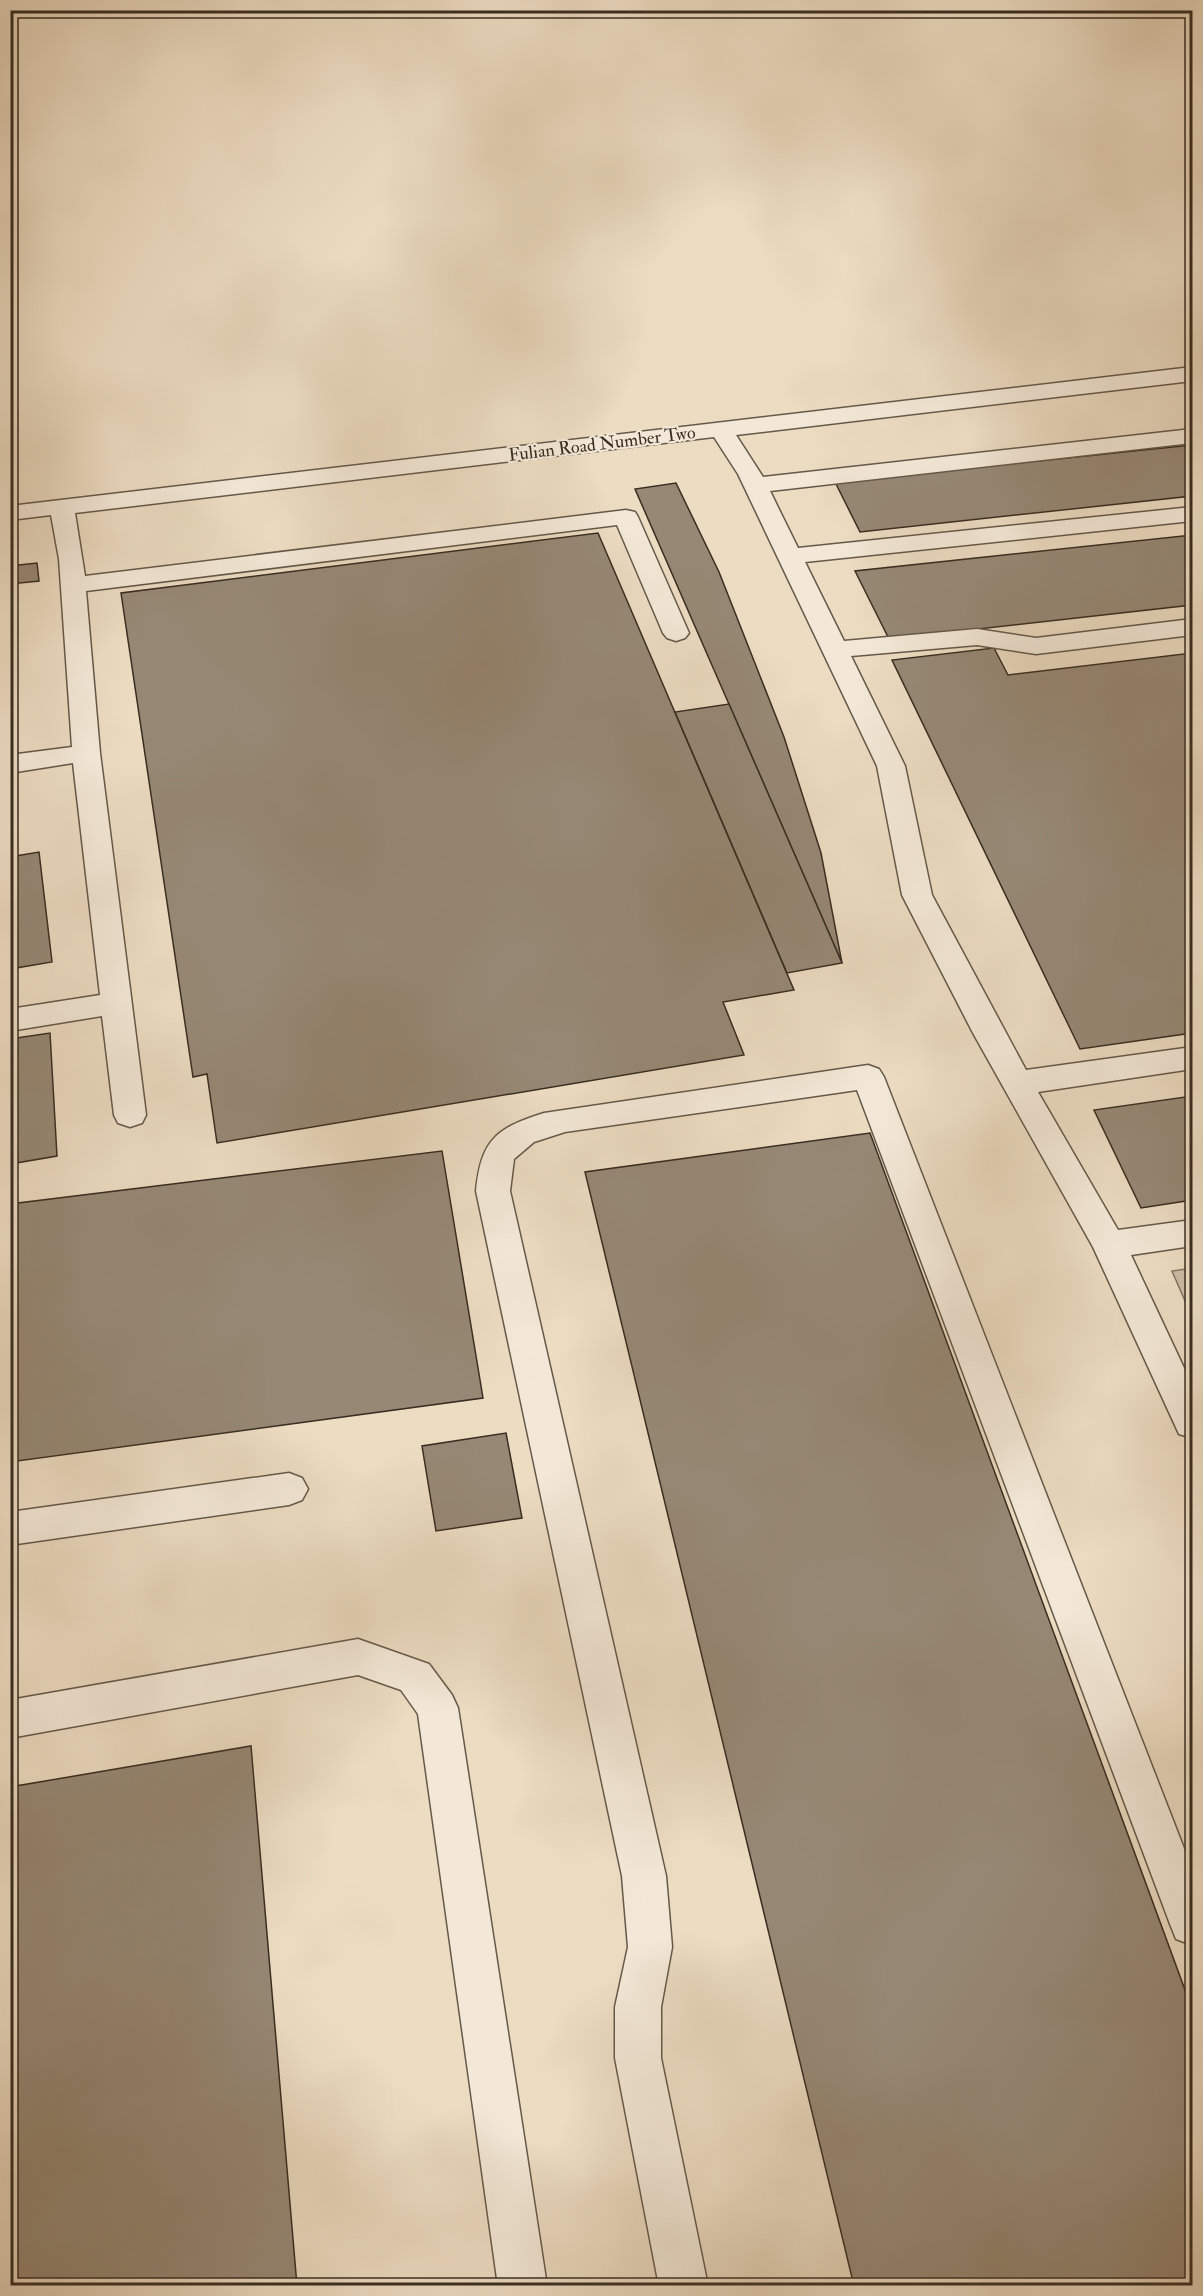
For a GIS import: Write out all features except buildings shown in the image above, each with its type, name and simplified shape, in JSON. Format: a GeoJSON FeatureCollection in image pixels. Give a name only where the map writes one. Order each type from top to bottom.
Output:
{"type":"FeatureCollection","features":[{"type":"Feature","properties":{"kind":"street","name":"Fulian Road Number Two"},"geometry":{"type":"LineString","coordinates":[[10,513],[1192,374]]}},
{"type":"Feature","properties":{"kind":"street"},"geometry":{"type":"LineString","coordinates":[[721,430],[756,485],[891,765],[917,895],[1018,1083],[1109,1245],[1192,1423]]}},
{"type":"Feature","properties":{"kind":"street"},"geometry":{"type":"LineString","coordinates":[[756,485],[1192,436]]}},
{"type":"Feature","properties":{"kind":"street"},"geometry":{"type":"LineString","coordinates":[[62,507],[74,585],[86,753],[130,1115]]}},
{"type":"Feature","properties":{"kind":"street"},"geometry":{"type":"LineString","coordinates":[[790,556],[1192,514]]}},
{"type":"Feature","properties":{"kind":"street"},"geometry":{"type":"LineString","coordinates":[[74,585],[626,517],[676,633]]}},
{"type":"Feature","properties":{"kind":"street"},"geometry":{"type":"LineString","coordinates":[[835,650],[977,637],[1036,646],[1192,627]]}},
{"type":"Feature","properties":{"kind":"street"},"geometry":{"type":"LineString","coordinates":[[10,764],[86,753]]}},
{"type":"Feature","properties":{"kind":"street"},"geometry":{"type":"LineString","coordinates":[[10,1020],[117,1003]]}},
{"type":"Feature","properties":{"kind":"street"},"geometry":{"type":"LineString","coordinates":[[1018,1083],[1192,1058]]}},
{"type":"Feature","properties":{"kind":"street"},"geometry":{"type":"LineString","coordinates":[[684,2286],[638,2058],[638,2007],[650,1947],[644,1876],[493,1191],[495,1165],[509,1142],[535,1126],[565,1120],[868,1077],[1192,1924]]}},
{"type":"Feature","properties":{"kind":"street"},"geometry":{"type":"LineString","coordinates":[[1109,1245],[1192,1233]]}},
{"type":"Feature","properties":{"kind":"street"},"geometry":{"type":"LineString","coordinates":[[10,1529],[289,1489]]}},
{"type":"Feature","properties":{"kind":"street"},"geometry":{"type":"LineString","coordinates":[[10,1719],[358,1657],[415,1677],[438,1708],[523,2286]]}},
{"type":"Feature","properties":{"kind":"shaded area"},"geometry":{"type":"Polygon","coordinates":[[[1192,1268],[1192,1317],[1172,1271],[1192,1268]]]}}]}
